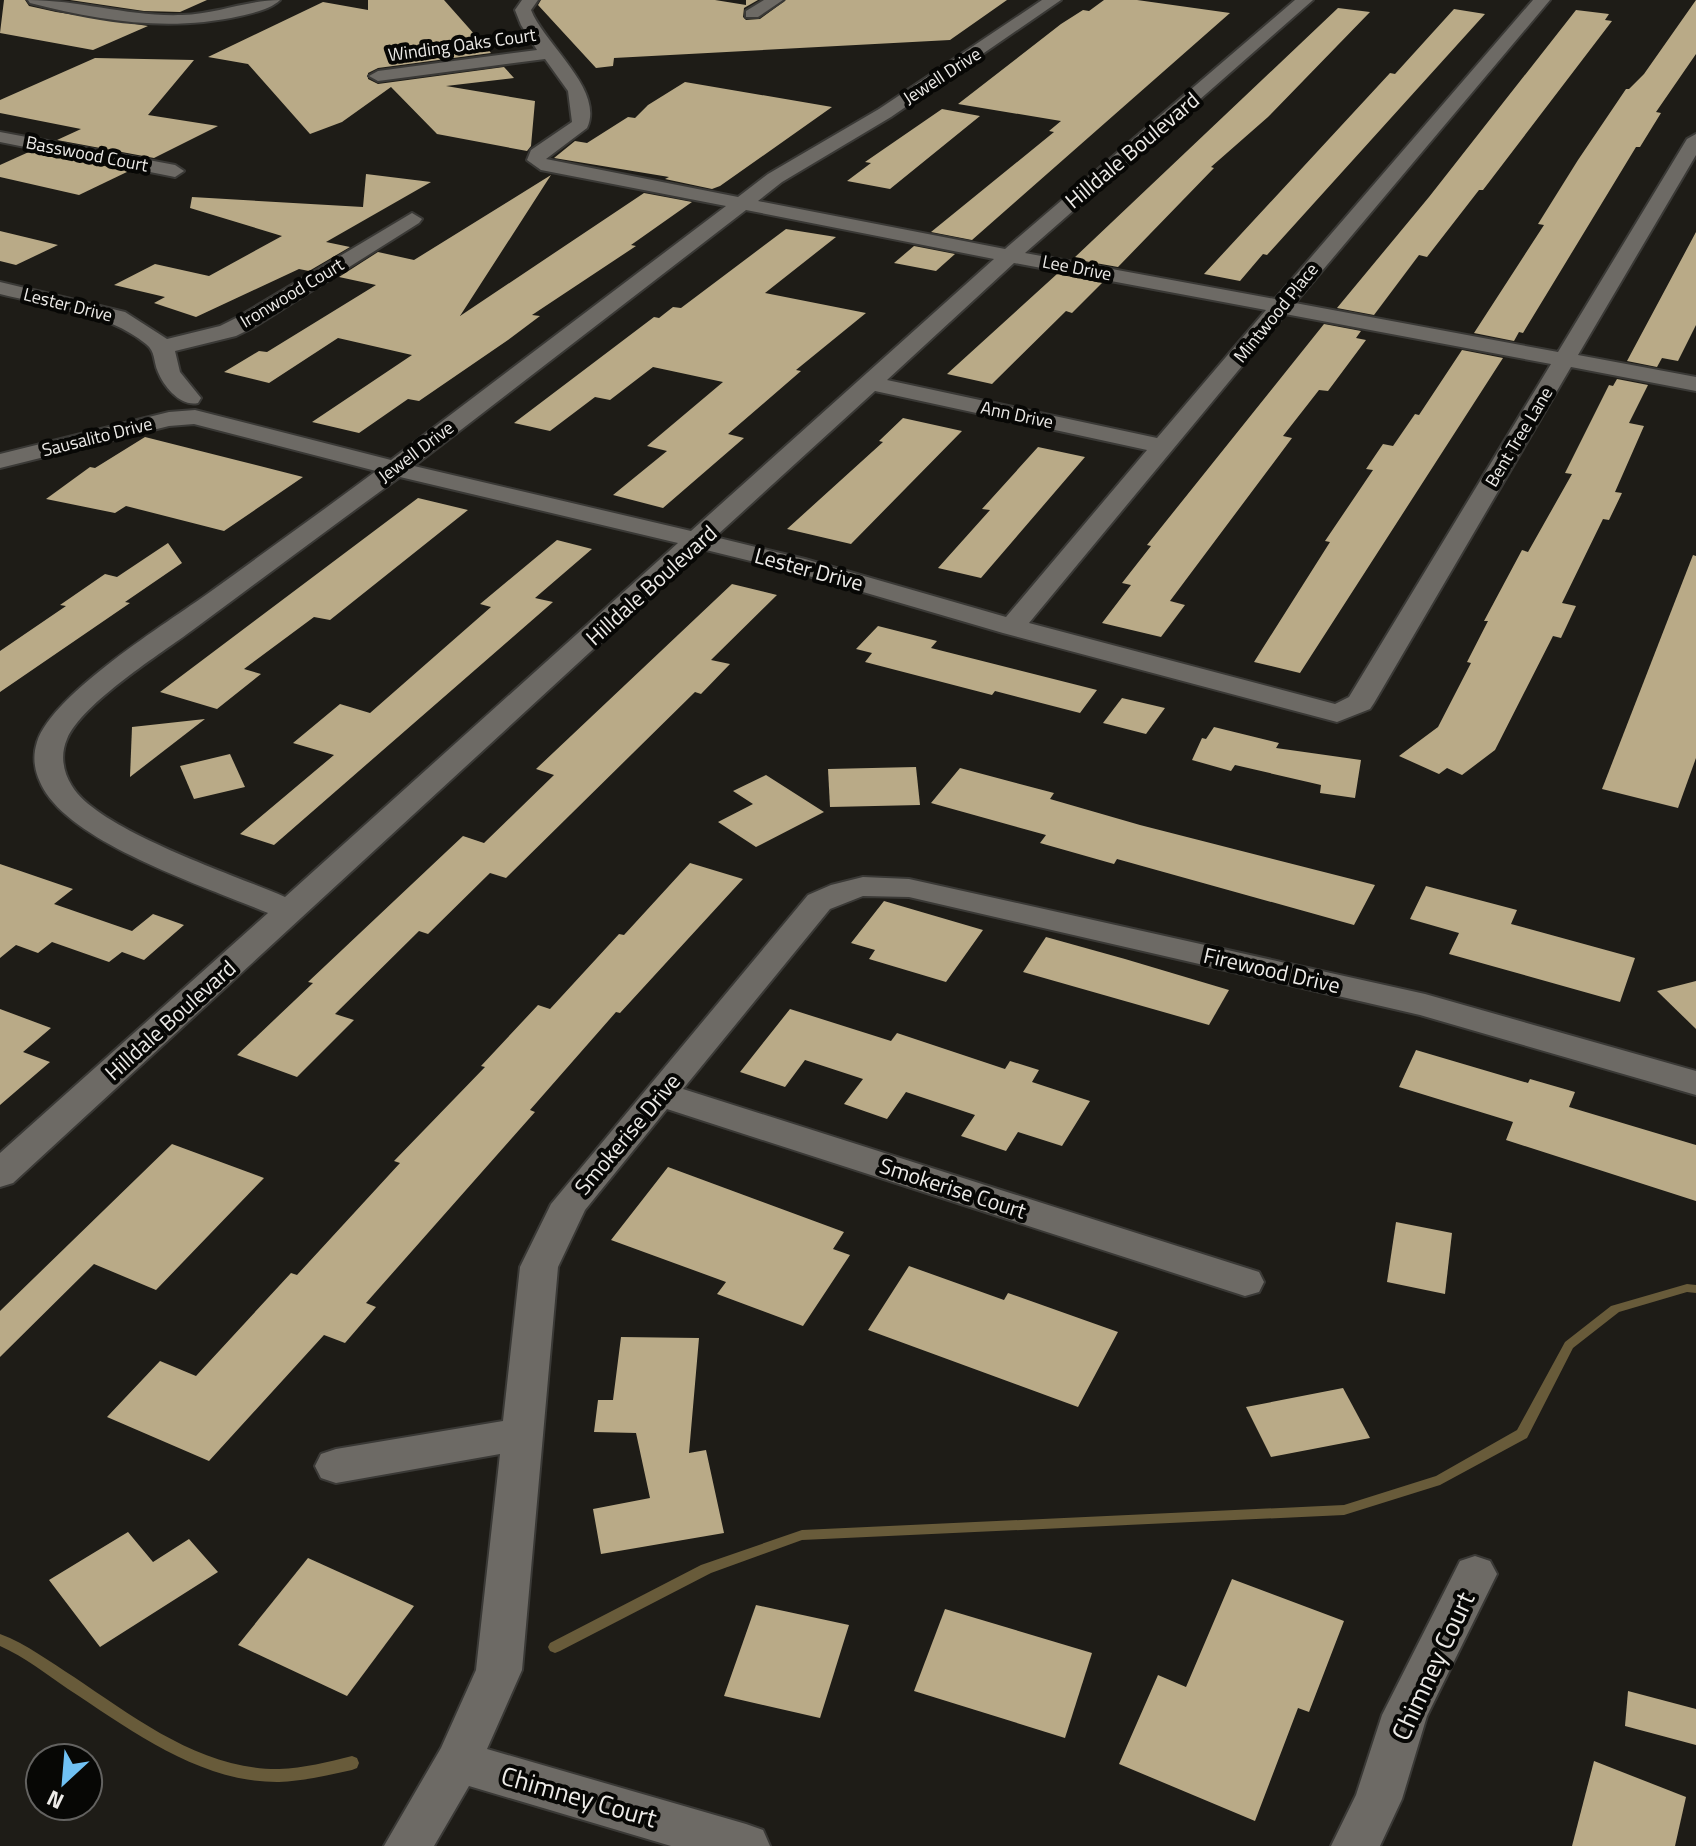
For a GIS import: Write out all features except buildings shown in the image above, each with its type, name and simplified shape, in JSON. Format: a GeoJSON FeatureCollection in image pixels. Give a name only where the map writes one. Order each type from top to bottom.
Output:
{"type":"FeatureCollection","features":[{"type":"Feature","properties":{"kind":"street"},"geometry":{"type":"LineString","coordinates":[[36,0],[131,20],[182,22],[233,14],[272,0]]}},
{"type":"Feature","properties":{"kind":"street"},"geometry":{"type":"LineString","coordinates":[[530,0],[523,10],[524,17],[534,36],[550,53]]}},
{"type":"Feature","properties":{"kind":"street"},"geometry":{"type":"LineString","coordinates":[[752,14],[775,0]]}},
{"type":"Feature","properties":{"kind":"street","name":"Jewell Drive"},"geometry":{"type":"LineString","coordinates":[[291,911],[132,843],[78,812],[59,790],[48,766],[52,740],[70,713],[114,675],[396,468],[775,178],[935,81],[1053,0]]}},
{"type":"Feature","properties":{"kind":"street","name":"Hilldale Boulevard"},"geometry":{"type":"LineString","coordinates":[[0,1174],[1010,256],[1305,0]]}},
{"type":"Feature","properties":{"kind":"street","name":"Mintwood Place"},"geometry":{"type":"LineString","coordinates":[[1012,627],[1542,0]]}},
{"type":"Feature","properties":{"kind":"street"},"geometry":{"type":"LineString","coordinates":[[178,41],[185,27],[182,22]]}},
{"type":"Feature","properties":{"kind":"street","name":"Winding Oaks Court"},"geometry":{"type":"LineString","coordinates":[[378,76],[550,53]]}},
{"type":"Feature","properties":{"kind":"street","name":"Lee Drive"},"geometry":{"type":"LineString","coordinates":[[550,53],[576,84],[582,106],[581,124],[538,154],[536,160],[563,170],[1696,384]]}},
{"type":"Feature","properties":{"kind":"street","name":"Basswood Court"},"geometry":{"type":"LineString","coordinates":[[0,137],[175,171]]}},
{"type":"Feature","properties":{"kind":"street","name":"Bent Tree Lane"},"geometry":{"type":"LineString","coordinates":[[1326,711],[1337,713],[1360,703],[1696,139]]}},
{"type":"Feature","properties":{"kind":"street","name":"Ironwood Court"},"geometry":{"type":"LineString","coordinates":[[163,347],[228,331],[246,322],[412,219]]}},
{"type":"Feature","properties":{"kind":"street","name":"Lester Drive"},"geometry":{"type":"LineString","coordinates":[[0,288],[117,317],[163,347]]}},
{"type":"Feature","properties":{"kind":"street"},"geometry":{"type":"LineString","coordinates":[[163,347],[169,373],[193,408]]}},
{"type":"Feature","properties":{"kind":"street","name":"Ann Drive"},"geometry":{"type":"LineString","coordinates":[[870,383],[1165,447]]}},
{"type":"Feature","properties":{"kind":"street","name":"Lester Drive"},"geometry":{"type":"LineString","coordinates":[[193,408],[396,468],[796,564],[1012,627],[1326,711]]}},
{"type":"Feature","properties":{"kind":"street","name":"Sausalito Drive"},"geometry":{"type":"LineString","coordinates":[[0,461],[169,419],[193,408]]}},
{"type":"Feature","properties":{"kind":"street","name":"Firewood Drive"},"geometry":{"type":"LineString","coordinates":[[842,889],[863,884],[909,888],[1349,987],[1425,1005],[1696,1083]]}},
{"type":"Feature","properties":{"kind":"street","name":"Smokerise Drive"},"geometry":{"type":"LineString","coordinates":[[408,1846],[458,1762],[499,1670],[539,1267],[569,1204],[819,902],[842,889]]}},
{"type":"Feature","properties":{"kind":"street","name":"Smokerise Court"},"geometry":{"type":"LineString","coordinates":[[660,1094],[1245,1282]]}},
{"type":"Feature","properties":{"kind":"street"},"geometry":{"type":"LineString","coordinates":[[336,1466],[523,1434]]}},
{"type":"Feature","properties":{"kind":"street","name":"Chimney Court"},"geometry":{"type":"LineString","coordinates":[[1355,1846],[1378,1799],[1405,1715],[1475,1574]]}},
{"type":"Feature","properties":{"kind":"street","name":"Chimney Court"},"geometry":{"type":"LineString","coordinates":[[458,1762],[746,1846]]}},
{"type":"Feature","properties":{"kind":"waterway"},"geometry":{"type":"LineString","coordinates":[[555,1647],[706,1569],[802,1535],[1344,1510],[1440,1480],[1522,1434],[1569,1345],[1615,1309],[1687,1288],[1696,1289]]}},
{"type":"Feature","properties":{"kind":"waterway"},"geometry":{"type":"LineString","coordinates":[[0,1640],[27,1653],[162,1741],[213,1764],[240,1772],[288,1775],[352,1763]]}}]}
